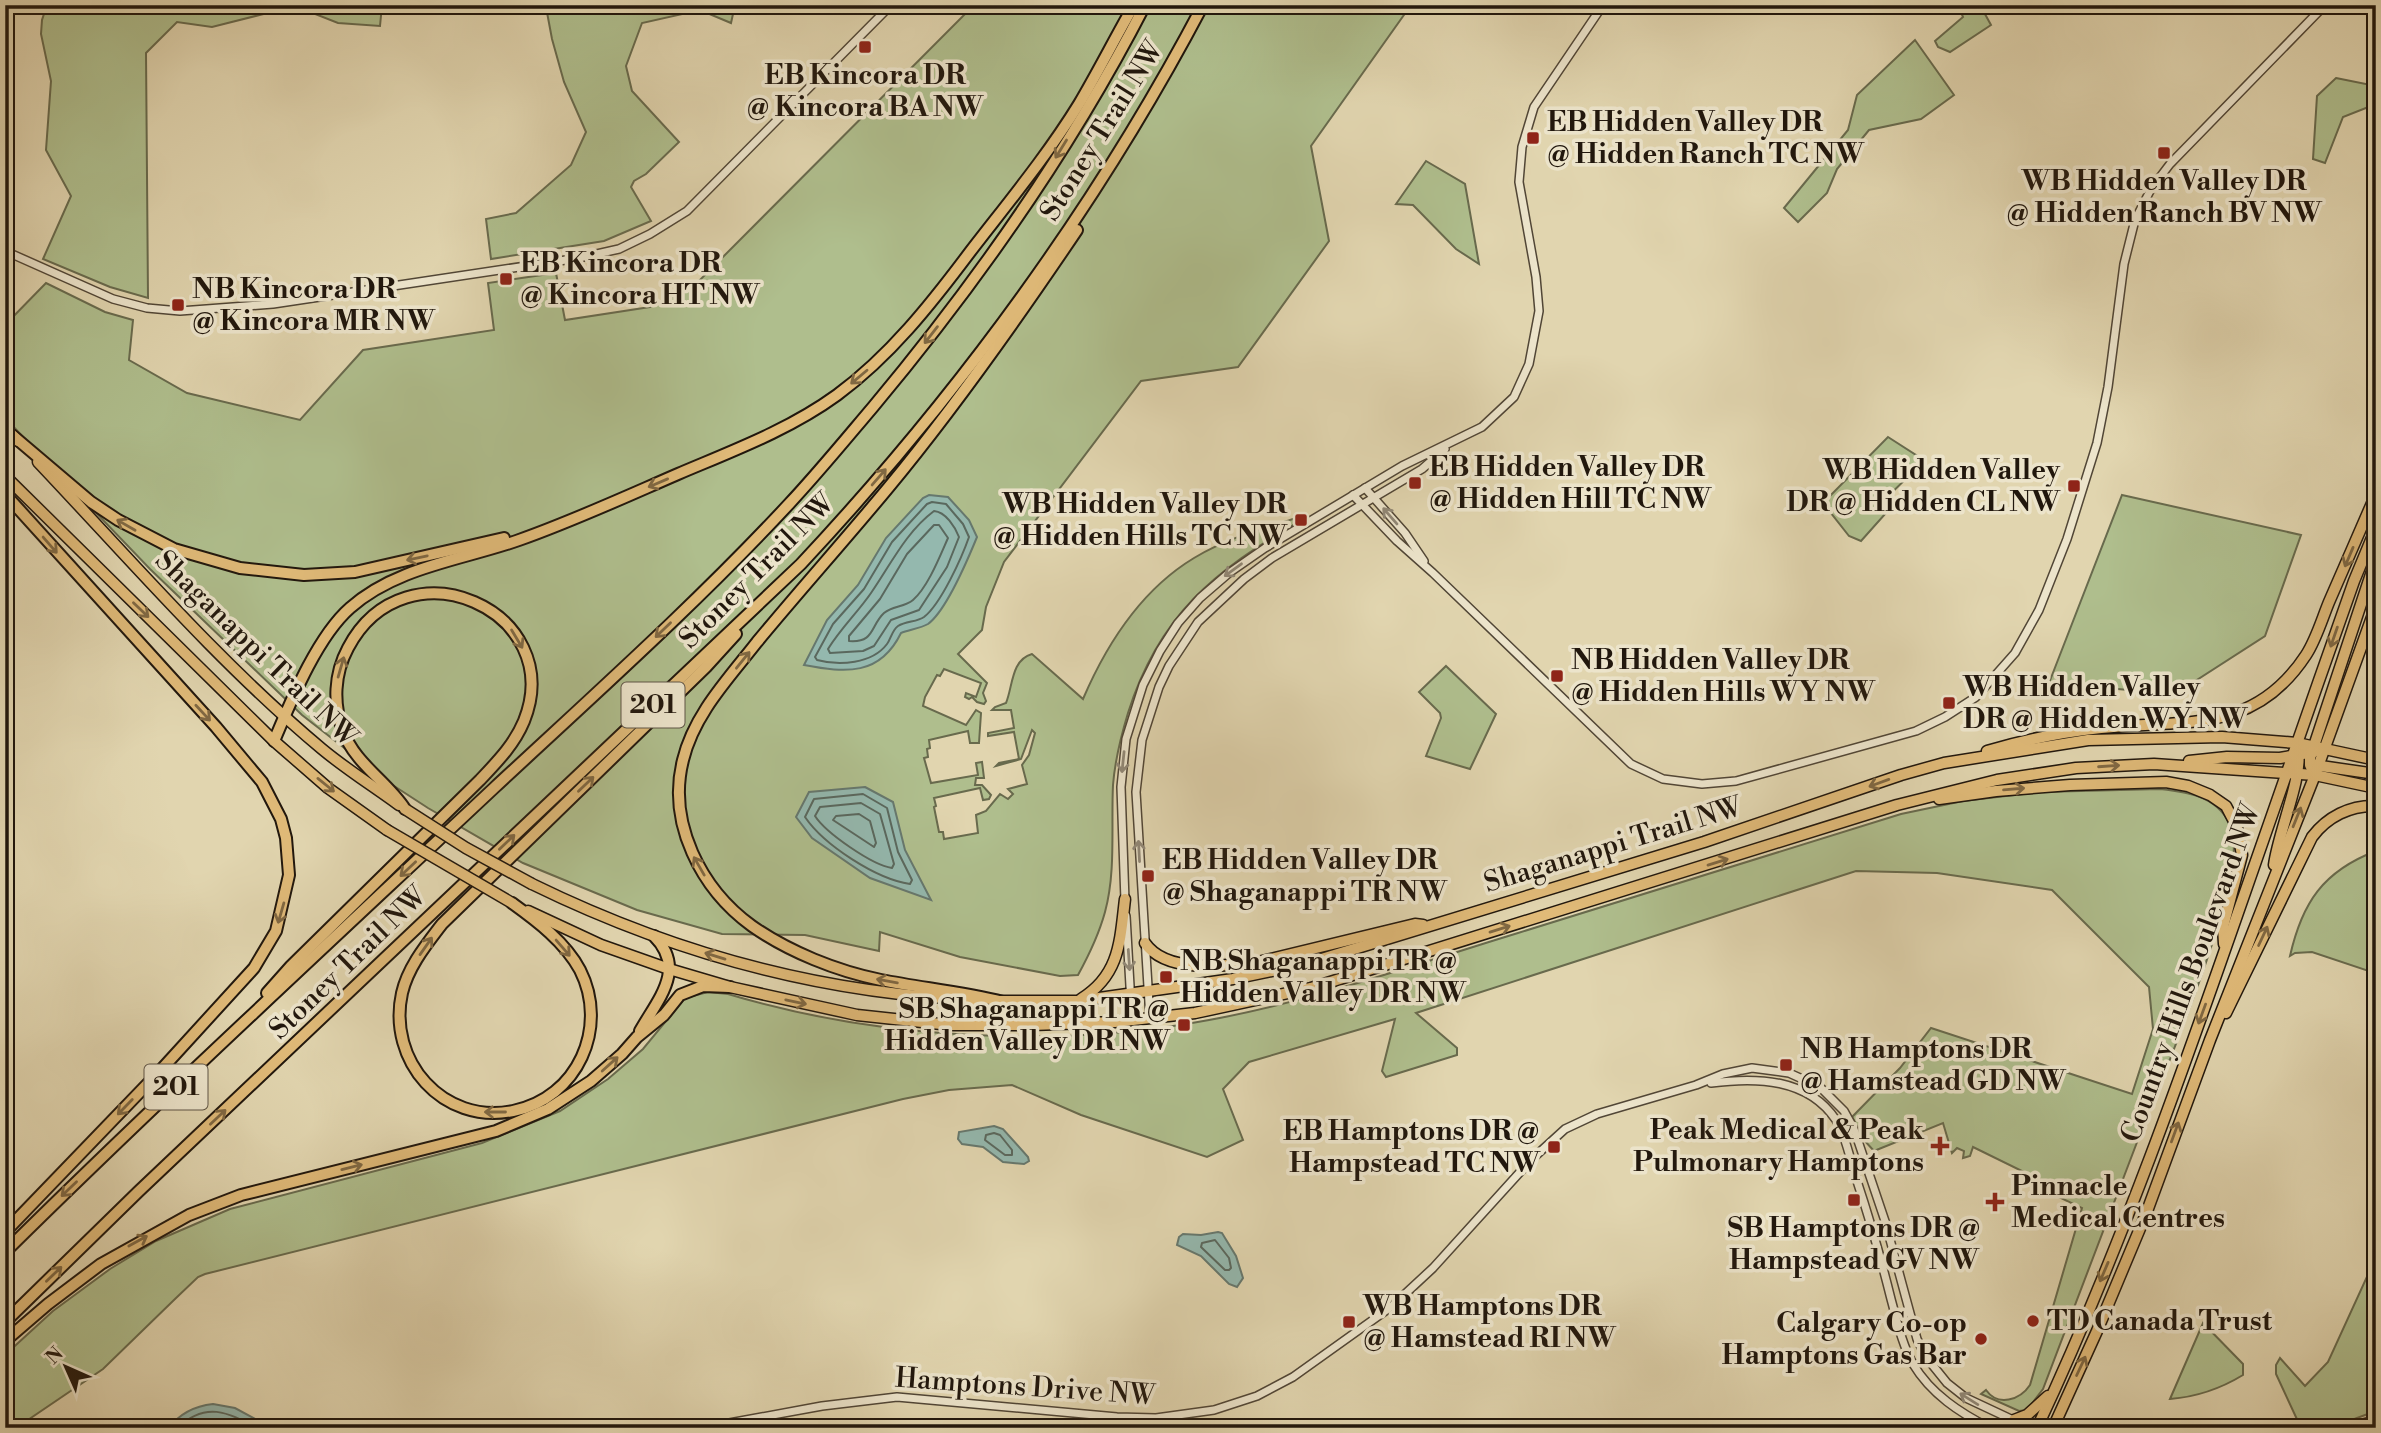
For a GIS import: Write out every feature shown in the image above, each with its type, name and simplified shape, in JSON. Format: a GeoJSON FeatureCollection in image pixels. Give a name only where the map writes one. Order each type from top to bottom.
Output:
{"type":"FeatureCollection","features":[{"type":"Feature","properties":{"kind":"highway"},"geometry":{"type":"LineString","coordinates":[[274,741],[327,635],[347,611],[367,594],[405,575],[520,539],[775,431],[836,395],[875,363],[950,279],[1035,167],[1078,105],[1134,5]]}},
{"type":"Feature","properties":{"kind":"highway","name":"Stoney Trail NW"},"geometry":{"type":"LineString","coordinates":[[5,1252],[214,1051],[644,648],[791,503],[908,364],[969,286],[1063,145],[1145,5]]}},
{"type":"Feature","properties":{"kind":"highway","name":"Stoney Trail NW"},"geometry":{"type":"LineString","coordinates":[[5,1322],[139,1191],[801,564],[858,502],[964,375],[1086,205],[1170,68],[1203,5]]}},
{"type":"Feature","properties":{"kind":"highway"},"geometry":{"type":"LineString","coordinates":[[1003,1002],[880,980],[846,971],[787,946],[751,925],[715,891],[695,861],[681,820],[680,778],[687,746],[706,708],[809,578],[888,488],[963,393],[1078,230],[1086,205]]}},
{"type":"Feature","properties":{"kind":"highway"},"geometry":{"type":"LineString","coordinates":[[9,431],[92,502],[149,537],[206,560],[275,574],[329,575],[355,572],[471,547],[600,507]]}},
{"type":"Feature","properties":{"kind":"highway"},"geometry":{"type":"LineString","coordinates":[[5,494],[216,727],[262,782],[281,819],[286,838],[289,875],[276,931],[254,968],[160,1071],[5,1232]]}},
{"type":"Feature","properties":{"kind":"highway"},"geometry":{"type":"LineString","coordinates":[[512,903],[549,932],[579,968],[591,1009],[589,1039],[581,1061],[572,1075],[546,1096],[515,1111],[482,1111],[458,1104],[438,1094],[426,1084],[408,1059],[400,1024],[400,1008],[408,975],[416,961],[442,925],[706,667],[801,564]]}},
{"type":"Feature","properties":{"kind":"highway"},"geometry":{"type":"LineString","coordinates":[[214,1051],[291,966],[500,759],[518,733],[530,702],[531,683],[522,647],[500,618],[475,601],[458,596],[444,593],[413,595],[383,609],[359,630],[339,671],[337,707],[347,741],[364,765],[405,809]]}},
{"type":"Feature","properties":{"kind":"highway"},"geometry":{"type":"LineString","coordinates":[[637,1037],[667,983],[669,956],[654,936]]}},
{"type":"Feature","properties":{"kind":"highway"},"geometry":{"type":"LineString","coordinates":[[5,1341],[57,1296],[101,1264],[189,1215],[241,1195],[483,1134],[526,1119],[569,1097],[591,1081],[664,1015],[680,995],[703,986],[730,987]]}},
{"type":"Feature","properties":{"kind":"main road","name":"Shaganappi Trail NW"},"geometry":{"type":"LineString","coordinates":[[9,431],[167,598],[285,716],[323,750],[405,809],[466,848],[533,884],[602,916],[654,936],[748,966],[834,986],[904,996],[1003,1002],[1078,1001],[1278,970],[1703,842],[1944,763],[2088,740],[2222,737],[2297,743],[2376,760]]}},
{"type":"Feature","properties":{"kind":"main road","name":"Shaganappi Trail NW"},"geometry":{"type":"LineString","coordinates":[[5,476],[274,741],[328,788],[387,830],[512,903],[600,945],[730,987],[857,1015],[904,1021],[1005,1025],[1132,1021],[1236,1006],[1311,988],[1897,805],[1997,780],[2076,768],[2154,764],[2302,766],[2376,789]]}},
{"type":"Feature","properties":{"kind":"main road"},"geometry":{"type":"LineString","coordinates":[[1944,763],[2023,740],[2101,728],[2205,722],[2235,714],[2262,700],[2286,681],[2307,653],[2376,494]]}},
{"type":"Feature","properties":{"kind":"main road"},"geometry":{"type":"LineString","coordinates":[[2302,766],[2297,743],[2376,528]]}},
{"type":"Feature","properties":{"kind":"main road"},"geometry":{"type":"LineString","coordinates":[[2272,878],[2276,845],[2302,766],[2316,749],[2373,568],[2376,550]]}},
{"type":"Feature","properties":{"kind":"main road","name":"Country Hills Boulevard NW"},"geometry":{"type":"LineString","coordinates":[[2037,1428],[2117,1243],[2225,949],[2302,766],[2316,749],[2376,606]]}},
{"type":"Feature","properties":{"kind":"main road"},"geometry":{"type":"LineString","coordinates":[[2154,764],[2227,757],[2280,758],[2302,766],[2376,774]]}},
{"type":"Feature","properties":{"kind":"main road","name":"Country Hills Boulevard NW"},"geometry":{"type":"LineString","coordinates":[[2053,1428],[2122,1273],[2272,878],[2302,766]]}},
{"type":"Feature","properties":{"kind":"main road"},"geometry":{"type":"LineString","coordinates":[[1897,805],[1996,791],[2070,785],[2166,782],[2188,786],[2210,795],[2226,806],[2237,827],[2242,855],[2223,927],[2225,949]]}},
{"type":"Feature","properties":{"kind":"main road"},"geometry":{"type":"LineString","coordinates":[[2210,1040],[2226,1013],[2312,837],[2320,826],[2333,816],[2347,810],[2376,806]]}},
{"type":"Feature","properties":{"kind":"main road"},"geometry":{"type":"LineString","coordinates":[[1078,1001],[1103,983],[1113,965],[1125,900]]}},
{"type":"Feature","properties":{"kind":"main road"},"geometry":{"type":"LineString","coordinates":[[1145,943],[1152,953],[1171,961],[1198,965],[1233,965],[1297,953],[1415,924],[1430,926]]}},
{"type":"Feature","properties":{"kind":"main road"},"geometry":{"type":"LineString","coordinates":[[2014,1420],[2023,1418],[2053,1391]]}},
{"type":"Feature","properties":{"kind":"main road"},"geometry":{"type":"LineString","coordinates":[[2061,1410],[2065,1428]]}},
{"type":"Feature","properties":{"kind":"street"},"geometry":{"type":"LineString","coordinates":[[5,251],[113,299],[147,308],[180,311],[273,304],[579,258],[619,249],[687,211],[891,5]]}},
{"type":"Feature","properties":{"kind":"street"},"geometry":{"type":"LineString","coordinates":[[1132,1021],[1125,900],[1122,763],[1134,709],[1160,651],[1186,615],[1228,573],[1365,488],[1414,460],[1448,446],[1482,427],[1514,397],[1528,364],[1539,311],[1536,277],[1519,182],[1522,148],[1534,107],[1603,5]]}},
{"type":"Feature","properties":{"kind":"street"},"geometry":{"type":"LineString","coordinates":[[1353,495],[1397,541],[1631,764],[1662,779],[1702,784],[1736,780],[1916,731],[1945,717],[1976,697],[2015,653],[2039,610],[2067,539],[2097,443],[2108,387],[2124,264],[2135,220],[2151,189],[2169,164],[2325,5]]}},
{"type":"Feature","properties":{"kind":"street"},"geometry":{"type":"LineString","coordinates":[[1150,1019],[1138,833],[1138,778],[1142,740],[1169,666],[1198,622],[1244,579],[1272,558],[1432,463],[1448,446]]}},
{"type":"Feature","properties":{"kind":"street"},"geometry":{"type":"LineString","coordinates":[[1365,488],[1405,533],[1433,573]]}},
{"type":"Feature","properties":{"kind":"street","name":"Hamptons Drive NW"},"geometry":{"type":"LineString","coordinates":[[702,1428],[822,1406],[897,1396],[1117,1417],[1157,1418],[1214,1410],[1257,1396],[1304,1370],[1391,1307],[1433,1268],[1531,1160],[1565,1129],[1597,1114],[1724,1074],[1752,1068],[1788,1073],[1820,1087],[1844,1111],[1854,1129],[1885,1221],[1917,1339],[1926,1357],[1947,1383],[1966,1398],[2030,1428]]}},
{"type":"Feature","properties":{"kind":"street","name":"Hamptons Drive NW"},"geometry":{"type":"LineString","coordinates":[[1696,1085],[1739,1079],[1768,1080],[1814,1097],[1837,1121],[1909,1356],[1922,1377],[1937,1393],[1957,1410],[1990,1428]]}},
{"type":"Feature","properties":{"kind":"street"},"geometry":{"type":"LineString","coordinates":[[2347,1428],[2376,1419]]}},
{"type":"Feature","properties":{"kind":"green space"},"geometry":{"type":"Polygon","coordinates":[[[47,5],[382,5],[380,26],[338,23],[295,6],[212,27],[177,22],[146,53],[148,298],[110,287],[43,259],[71,196],[46,150],[51,81],[41,34],[47,5]]]}},
{"type":"Feature","properties":{"kind":"green space"},"geometry":{"type":"Polygon","coordinates":[[[506,5],[735,5],[731,23],[700,10],[642,23],[626,66],[632,91],[679,142],[646,174],[634,181],[631,187],[651,221],[604,241],[491,259],[486,219],[516,213],[571,165],[586,132],[564,82],[546,7],[506,5]]]}},
{"type":"Feature","properties":{"kind":"green space"},"geometry":{"type":"Polygon","coordinates":[[[974,5],[1411,5],[1311,146],[1329,241],[1238,367],[1141,381],[1004,562],[986,607],[982,630],[958,654],[987,683],[983,693],[986,701],[984,704],[972,697],[965,697],[966,693],[976,697],[981,683],[944,669],[940,676],[937,675],[925,697],[923,706],[966,725],[976,710],[981,713],[979,743],[970,743],[968,731],[929,740],[928,757],[924,758],[931,783],[978,775],[976,763],[982,762],[984,778],[976,778],[975,785],[982,785],[991,795],[989,799],[983,800],[980,788],[934,798],[939,832],[943,832],[944,839],[978,833],[976,815],[986,811],[1000,794],[1008,799],[1013,794],[1008,789],[1027,784],[1022,765],[1029,755],[1035,733],[1032,730],[1021,759],[996,766],[1019,759],[1014,732],[988,736],[988,733],[1014,728],[1011,710],[992,710],[1006,703],[1016,668],[1025,657],[1032,654],[1083,699],[1115,638],[1142,602],[1175,571],[1219,545],[1300,517],[1300,521],[1241,558],[1193,599],[1173,622],[1141,679],[1125,722],[1115,766],[1112,865],[1105,912],[1097,936],[1078,975],[1060,976],[960,957],[880,932],[879,951],[805,935],[722,934],[637,910],[523,863],[388,782],[302,715],[150,569],[5,418],[5,325],[46,283],[105,312],[133,320],[129,360],[187,393],[300,420],[363,350],[494,330],[488,283],[556,273],[565,320],[650,307],[692,288],[974,5]]]}},
{"type":"Feature","properties":{"kind":"green space"},"geometry":{"type":"Polygon","coordinates":[[[1958,5],[1980,5],[1991,25],[1950,52],[1938,47],[1935,41],[1963,17],[1958,5]]]}},
{"type":"Feature","properties":{"kind":"green space"},"geometry":{"type":"Polygon","coordinates":[[[1915,40],[1954,95],[1921,119],[1869,130],[1837,169],[1827,193],[1798,222],[1784,208],[1848,130],[1857,95],[1915,40]]]}},
{"type":"Feature","properties":{"kind":"green space"},"geometry":{"type":"Polygon","coordinates":[[[2336,78],[2376,86],[2376,104],[2343,117],[2325,163],[2313,159],[2317,96],[2336,78]]]}},
{"type":"Feature","properties":{"kind":"green space"},"geometry":{"type":"Polygon","coordinates":[[[1426,161],[1465,184],[1479,264],[1456,249],[1413,205],[1396,204],[1426,161]]]}},
{"type":"Feature","properties":{"kind":"green space"},"geometry":{"type":"Polygon","coordinates":[[[1888,437],[1919,457],[1915,470],[1879,505],[1886,513],[1861,541],[1849,536],[1823,503],[1888,437]]]}},
{"type":"Feature","properties":{"kind":"green space"},"geometry":{"type":"Polygon","coordinates":[[[2122,495],[2301,535],[2265,636],[2175,694],[2049,683],[2122,495]]]}},
{"type":"Feature","properties":{"kind":"green space"},"geometry":{"type":"Polygon","coordinates":[[[1446,666],[1496,714],[1470,769],[1426,756],[1441,718],[1440,713],[1419,692],[1446,666]]]}},
{"type":"Feature","properties":{"kind":"green space"},"geometry":{"type":"Polygon","coordinates":[[[2160,789],[2203,798],[2220,810],[2227,819],[2232,830],[2234,855],[2227,891],[2200,980],[2043,1389],[2027,1410],[2019,1411],[1981,1394],[1986,1390],[1997,1399],[2009,1400],[2030,1385],[2082,1208],[2021,1179],[2024,1172],[1973,1147],[1970,1156],[1963,1158],[1964,1151],[1957,1148],[1952,1153],[1943,1123],[1874,1151],[1863,1139],[1852,1117],[1900,1068],[1931,1028],[2132,1094],[2153,1029],[2149,987],[2052,890],[1937,873],[1856,871],[1416,1013],[1457,1048],[1457,1055],[1386,1077],[1382,1071],[1395,1019],[1249,1062],[1223,1089],[1243,1140],[1207,1157],[1081,1115],[1012,1085],[949,1090],[903,1099],[205,1274],[198,1277],[103,1369],[16,1428],[5,1428],[5,1355],[53,1311],[110,1269],[156,1241],[230,1209],[482,1143],[560,1111],[608,1079],[643,1049],[685,998],[708,992],[728,994],[845,1021],[905,1030],[967,1035],[1029,1036],[1151,1029],[1248,1012],[1326,992],[1901,814],[1963,801],[2041,792],[2160,789]]]}},
{"type":"Feature","properties":{"kind":"green space"},"geometry":{"type":"Polygon","coordinates":[[[2376,851],[2376,980],[2369,971],[2312,952],[2290,956],[2301,920],[2318,891],[2342,868],[2376,851]]]}},
{"type":"Feature","properties":{"kind":"green space"},"geometry":{"type":"Polygon","coordinates":[[[2376,1257],[2376,1411],[2330,1428],[2301,1428],[2276,1374],[2276,1365],[2280,1358],[2305,1386],[2328,1362],[2376,1257]]]}},
{"type":"Feature","properties":{"kind":"green space"},"geometry":{"type":"Polygon","coordinates":[[[2203,1323],[2243,1364],[2243,1375],[2208,1392],[2170,1399],[2203,1323]]]}},
{"type":"Feature","properties":{"kind":"water"},"geometry":{"type":"Polygon","coordinates":[[[929,495],[948,497],[969,520],[977,537],[942,608],[928,624],[901,633],[893,647],[872,664],[848,670],[804,665],[827,620],[858,585],[886,538],[923,498],[929,495]]]}},
{"type":"Feature","properties":{"kind":"water"},"geometry":{"type":"Polygon","coordinates":[[[865,787],[893,802],[905,850],[931,900],[870,878],[812,838],[796,817],[809,792],[865,787]]]}},
{"type":"Feature","properties":{"kind":"water"},"geometry":{"type":"Polygon","coordinates":[[[994,1126],[1003,1129],[1029,1161],[1024,1164],[1003,1162],[983,1147],[962,1144],[958,1139],[959,1132],[994,1126]]]}},
{"type":"Feature","properties":{"kind":"water"},"geometry":{"type":"Polygon","coordinates":[[[1222,1233],[1236,1256],[1243,1278],[1237,1287],[1229,1284],[1201,1256],[1177,1245],[1183,1234],[1222,1233]]]}},
{"type":"Feature","properties":{"kind":"water"},"geometry":{"type":"Polygon","coordinates":[[[213,1404],[235,1408],[272,1428],[169,1428],[188,1411],[213,1404]]]}},
{"type":"Feature","properties":{"kind":"place","name":"EB Kincora DR @ Kincora BA NW"},"geometry":{"type":"Point","coordinates":[865,47]}},
{"type":"Feature","properties":{"kind":"place","name":"EB Hidden Valley DR @ Hidden Ranch TC NW"},"geometry":{"type":"Point","coordinates":[1533,138]}},
{"type":"Feature","properties":{"kind":"place","name":"WB Hidden Valley DR @ Hidden Ranch BV NW"},"geometry":{"type":"Point","coordinates":[2164,153]}},
{"type":"Feature","properties":{"kind":"place","name":"EB Kincora DR @ Kincora HT NW"},"geometry":{"type":"Point","coordinates":[506,279]}},
{"type":"Feature","properties":{"kind":"place","name":"NB Kincora DR @ Kincora MR NW"},"geometry":{"type":"Point","coordinates":[178,305]}},
{"type":"Feature","properties":{"kind":"place","name":"EB Hidden Valley DR @ Hidden Hill TC NW"},"geometry":{"type":"Point","coordinates":[1415,483]}},
{"type":"Feature","properties":{"kind":"place","name":"WB Hidden Valley DR @ Hidden CL NW"},"geometry":{"type":"Point","coordinates":[2074,486]}},
{"type":"Feature","properties":{"kind":"place","name":"WB Hidden Valley DR @ Hidden Hills TC NW"},"geometry":{"type":"Point","coordinates":[1301,520]}},
{"type":"Feature","properties":{"kind":"place","name":"NB Hidden Valley DR @ Hidden Hills WY NW"},"geometry":{"type":"Point","coordinates":[1557,676]}},
{"type":"Feature","properties":{"kind":"place","name":"WB Hidden Valley DR @ Hidden WY NW"},"geometry":{"type":"Point","coordinates":[1949,703]}},
{"type":"Feature","properties":{"kind":"place","name":"EB Hidden Valley DR @ Shaganappi TR NW"},"geometry":{"type":"Point","coordinates":[1148,876]}},
{"type":"Feature","properties":{"kind":"place","name":"NB Shaganappi TR @ Hidden Valley DR NW"},"geometry":{"type":"Point","coordinates":[1166,977]}},
{"type":"Feature","properties":{"kind":"place","name":"SB Shaganappi TR @ Hidden Valley DR NW"},"geometry":{"type":"Point","coordinates":[1184,1025]}},
{"type":"Feature","properties":{"kind":"place","name":"NB Hamptons DR @ Hamstead GD NW"},"geometry":{"type":"Point","coordinates":[1786,1065]}},
{"type":"Feature","properties":{"kind":"place","name":"Peak Medical & Peak Pulmonary Hamptons"},"geometry":{"type":"Point","coordinates":[1940,1146]}},
{"type":"Feature","properties":{"kind":"place","name":"EB Hamptons DR @ Hampstead TC NW"},"geometry":{"type":"Point","coordinates":[1554,1147]}},
{"type":"Feature","properties":{"kind":"place","name":"SB Hamptons DR @ Hampstead GV NW"},"geometry":{"type":"Point","coordinates":[1854,1200]}},
{"type":"Feature","properties":{"kind":"place","name":"Pinnacle Medical Centres"},"geometry":{"type":"Point","coordinates":[1995,1202]}},
{"type":"Feature","properties":{"kind":"place","name":"TD Canada Trust"},"geometry":{"type":"Point","coordinates":[2033,1321]}},
{"type":"Feature","properties":{"kind":"place","name":"WB Hamptons DR @ Hamstead RI NW"},"geometry":{"type":"Point","coordinates":[1349,1322]}},
{"type":"Feature","properties":{"kind":"place","name":"Calgary Co-op Hamptons Gas Bar"},"geometry":{"type":"Point","coordinates":[1981,1339]}}]}
